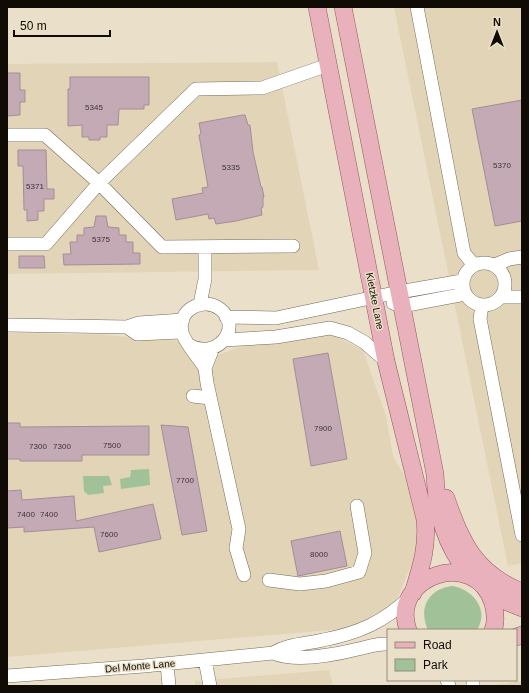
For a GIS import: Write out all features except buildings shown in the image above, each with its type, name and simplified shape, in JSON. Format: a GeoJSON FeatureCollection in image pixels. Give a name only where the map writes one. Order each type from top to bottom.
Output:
{"type":"FeatureCollection","features":[{"type":"Feature","properties":{"kind":"main road","name":"Kietzke Lane"},"geometry":{"type":"LineString","coordinates":[[317,7],[386,361],[425,519],[426,543],[406,612],[408,629]]}},
{"type":"Feature","properties":{"kind":"main road"},"geometry":{"type":"LineString","coordinates":[[343,7],[435,474],[438,505],[443,529],[448,543],[470,576]]}},
{"type":"Feature","properties":{"kind":"main road"},"geometry":{"type":"LineString","coordinates":[[435,474],[441,486],[456,531],[464,546],[486,570],[500,581],[522,592]]}},
{"type":"Feature","properties":{"kind":"main road"},"geometry":{"type":"LineString","coordinates":[[412,595],[427,578],[441,573],[456,572],[470,576],[482,584],[491,596],[495,611],[494,629]]}},
{"type":"Feature","properties":{"kind":"main road"},"geometry":{"type":"LineString","coordinates":[[487,591],[522,608]]}},
{"type":"Feature","properties":{"kind":"street"},"geometry":{"type":"LineString","coordinates":[[417,7],[464,253],[474,265]]}},
{"type":"Feature","properties":{"kind":"street"},"geometry":{"type":"LineString","coordinates":[[7,244],[46,244],[99,183],[196,89],[262,88],[328,65]]}},
{"type":"Feature","properties":{"kind":"street"},"geometry":{"type":"LineString","coordinates":[[7,135],[44,135],[99,183],[162,247],[293,246]]}},
{"type":"Feature","properties":{"kind":"street"},"geometry":{"type":"LineString","coordinates":[[200,304],[205,279],[205,247]]}},
{"type":"Feature","properties":{"kind":"street"},"geometry":{"type":"LineString","coordinates":[[494,265],[508,259],[522,257]]}},
{"type":"Feature","properties":{"kind":"street"},"geometry":{"type":"LineString","coordinates":[[501,297],[505,283],[504,276],[494,265],[488,263],[474,265],[464,274],[462,281],[465,294],[475,303],[489,305],[501,297],[522,297]]}},
{"type":"Feature","properties":{"kind":"street"},"geometry":{"type":"LineString","coordinates":[[205,279],[215,306]]}},
{"type":"Feature","properties":{"kind":"street"},"geometry":{"type":"LineString","coordinates":[[400,299],[462,281]]}},
{"type":"Feature","properties":{"kind":"street"},"geometry":{"type":"LineString","coordinates":[[226,317],[276,318],[374,297],[400,299],[465,294]]}},
{"type":"Feature","properties":{"kind":"street"},"geometry":{"type":"LineString","coordinates":[[206,368],[219,344],[228,333],[226,317],[222,310],[215,306],[200,304],[187,311],[182,326],[189,345],[206,368],[210,398],[239,529],[236,548],[244,575]]}},
{"type":"Feature","properties":{"kind":"street"},"geometry":{"type":"LineString","coordinates":[[482,305],[480,319],[522,535]]}},
{"type":"Feature","properties":{"kind":"street"},"geometry":{"type":"LineString","coordinates":[[7,325],[127,327],[137,334],[182,326]]}},
{"type":"Feature","properties":{"kind":"street"},"geometry":{"type":"LineString","coordinates":[[189,345],[203,350],[219,344],[276,337],[330,328],[348,333],[364,342],[386,361]]}},
{"type":"Feature","properties":{"kind":"street"},"geometry":{"type":"LineString","coordinates":[[194,396],[210,398]]}},
{"type":"Feature","properties":{"kind":"street"},"geometry":{"type":"LineString","coordinates":[[269,580],[300,584],[326,581],[359,572],[365,553],[357,506]]}},
{"type":"Feature","properties":{"kind":"street","name":"Del Monte Lane"},"geometry":{"type":"LineString","coordinates":[[7,676],[30,680],[273,653],[289,646],[339,637],[367,628],[398,608],[412,595]]}},
{"type":"Feature","properties":{"kind":"street","name":"Del Monte Lane"},"geometry":{"type":"LineString","coordinates":[[273,653],[289,658],[333,654],[378,644],[387,644]]}},
{"type":"Feature","properties":{"kind":"street"},"geometry":{"type":"LineString","coordinates":[[205,660],[210,686]]}},
{"type":"Feature","properties":{"kind":"street"},"geometry":{"type":"LineString","coordinates":[[167,664],[169,686]]}},
{"type":"Feature","properties":{"kind":"shaded area"},"geometry":{"type":"Polygon","coordinates":[[[394,7],[522,7],[522,563],[508,566],[394,7]]]}},
{"type":"Feature","properties":{"kind":"shaded area"},"geometry":{"type":"Polygon","coordinates":[[[277,62],[319,270],[7,274],[7,64],[277,62]]]}},
{"type":"Feature","properties":{"kind":"shaded area"},"geometry":{"type":"Polygon","coordinates":[[[7,333],[106,335],[177,341],[215,356],[248,344],[331,334],[363,350],[386,416],[393,456],[409,484],[420,529],[412,563],[396,602],[370,622],[355,628],[7,657],[7,333]]]}},
{"type":"Feature","properties":{"kind":"shaded area"},"geometry":{"type":"Polygon","coordinates":[[[329,670],[333,686],[195,686],[195,681],[329,670]]]}},
{"type":"Feature","properties":{"kind":"shaded area"},"geometry":{"type":"Polygon","coordinates":[[[522,681],[522,686],[487,686],[522,681]]]}},
{"type":"Feature","properties":{"kind":"green space"},"geometry":{"type":"Polygon","coordinates":[[[149,469],[150,485],[121,489],[120,479],[130,477],[131,470],[149,469]]]}},
{"type":"Feature","properties":{"kind":"green space"},"geometry":{"type":"Polygon","coordinates":[[[83,476],[109,476],[112,485],[103,486],[104,493],[88,495],[84,491],[83,476]]]}},
{"type":"Feature","properties":{"kind":"green space"},"geometry":{"type":"Polygon","coordinates":[[[452,586],[459,588],[466,591],[477,601],[481,615],[477,629],[428,629],[424,615],[427,601],[437,591],[452,586]]]}}]}
